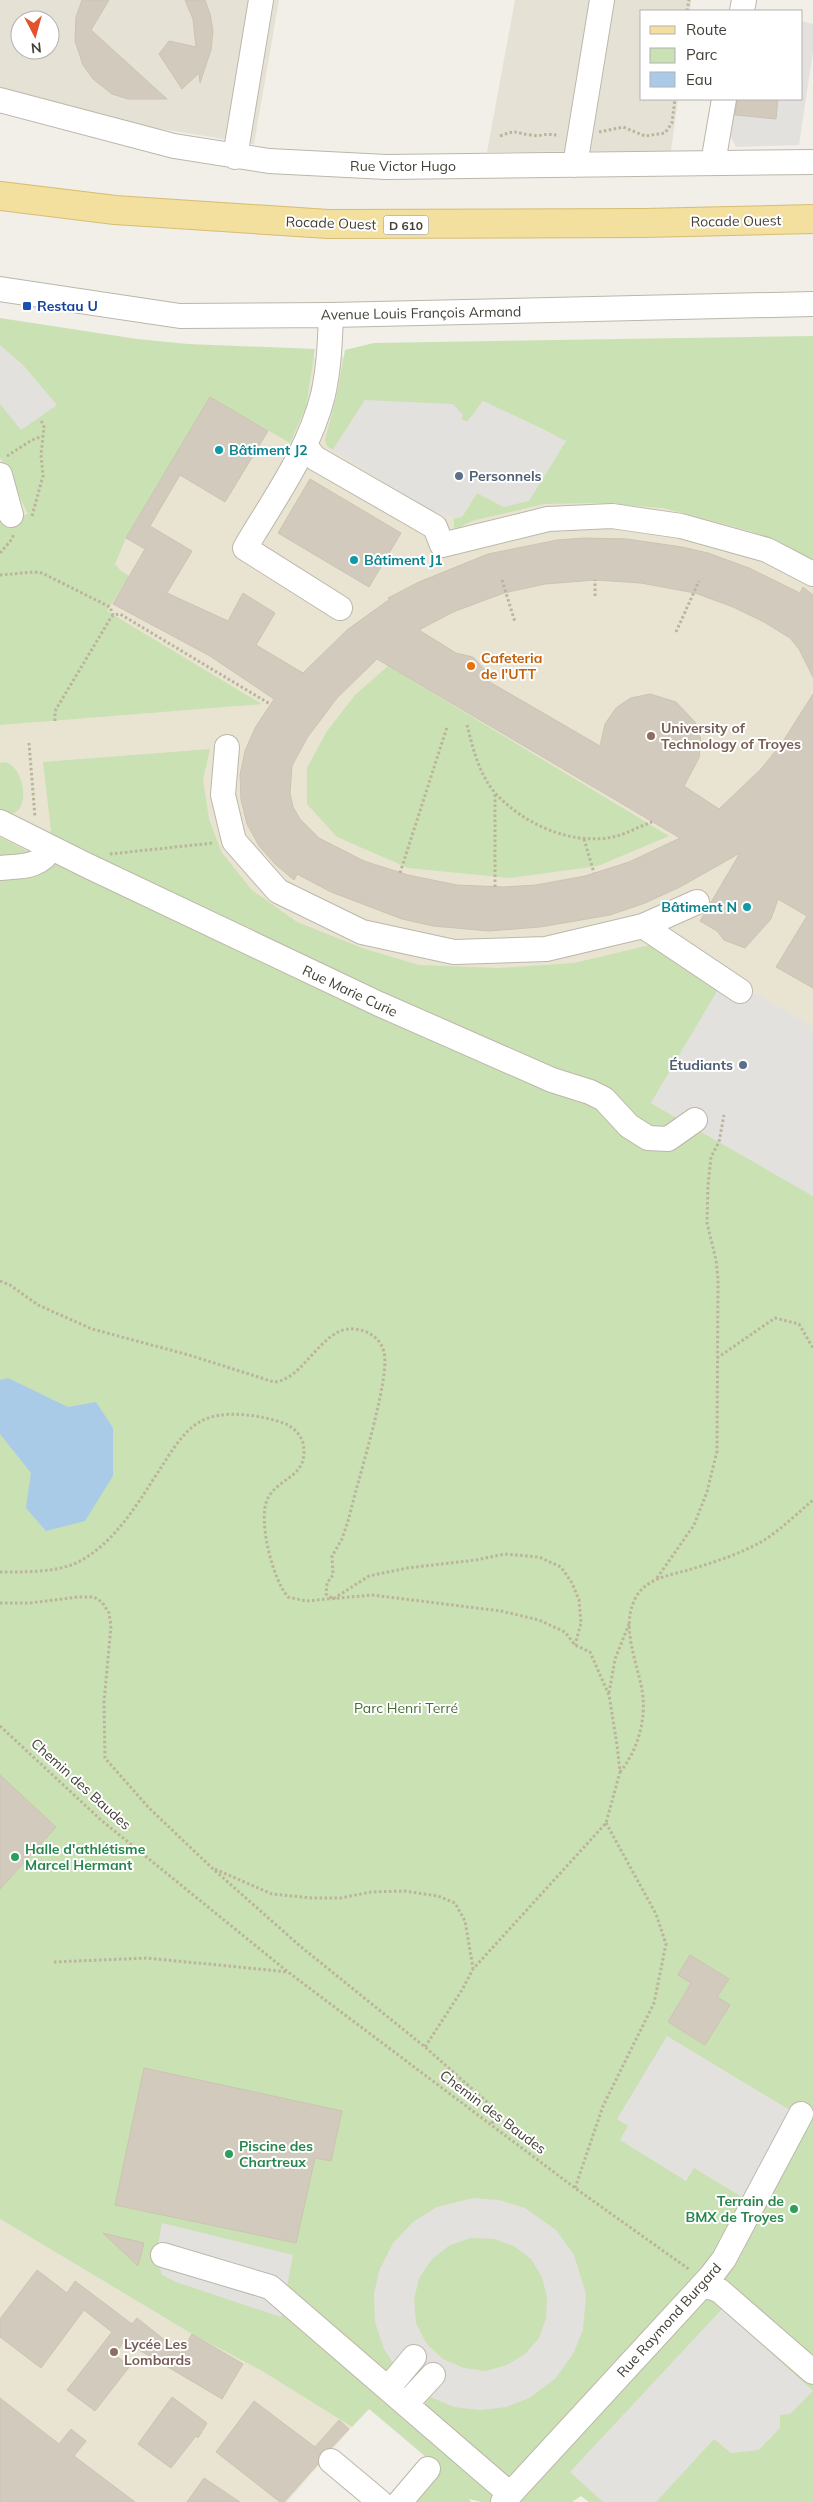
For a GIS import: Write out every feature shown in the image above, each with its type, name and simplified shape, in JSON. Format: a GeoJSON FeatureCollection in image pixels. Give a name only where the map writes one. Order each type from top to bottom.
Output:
{"type":"FeatureCollection","features":[{"type":"Feature","properties":{"kind":"main road","name":"Rocade Ouest"},"geometry":{"type":"LineString","coordinates":[[0,196],[115,210],[328,224],[644,223],[813,219]]}},
{"type":"Feature","properties":{"kind":"street"},"geometry":{"type":"LineString","coordinates":[[235,157],[260,0]]}},
{"type":"Feature","properties":{"kind":"street"},"geometry":{"type":"LineString","coordinates":[[575,165],[598,1]]}},
{"type":"Feature","properties":{"kind":"street","name":"Rue Victor Hugo"},"geometry":{"type":"LineString","coordinates":[[0,100],[174,146],[235,157],[298,163],[386,167],[813,162]]}},
{"type":"Feature","properties":{"kind":"street"},"geometry":{"type":"LineString","coordinates":[[713,163],[724,100]]}},
{"type":"Feature","properties":{"kind":"street","name":"Avenue Louis François Armand"},"geometry":{"type":"LineString","coordinates":[[0,289],[180,316],[332,315],[813,304]]}},
{"type":"Feature","properties":{"kind":"street"},"geometry":{"type":"LineString","coordinates":[[332,315],[328,364],[323,395],[305,446],[245,548],[340,608]]}},
{"type":"Feature","properties":{"kind":"street"},"geometry":{"type":"LineString","coordinates":[[305,446],[315,458],[436,527],[442,545],[548,519],[612,516],[681,526],[767,550],[813,574]]}},
{"type":"Feature","properties":{"kind":"street"},"geometry":{"type":"LineString","coordinates":[[1,467],[18,524]]}},
{"type":"Feature","properties":{"kind":"street"},"geometry":{"type":"LineString","coordinates":[[227,747],[223,794],[234,841],[278,890],[362,932],[454,952],[546,949],[643,926],[697,902]]}},
{"type":"Feature","properties":{"kind":"street","name":"Rue Marie Curie"},"geometry":{"type":"LineString","coordinates":[[0,822],[412,1019],[552,1080],[604,1098],[628,1126],[648,1138],[668,1138],[694,1120]]}},
{"type":"Feature","properties":{"kind":"street"},"geometry":{"type":"LineString","coordinates":[[0,868],[39,863],[47,856],[51,848]]}},
{"type":"Feature","properties":{"kind":"street"},"geometry":{"type":"LineString","coordinates":[[643,926],[740,991]]}},
{"type":"Feature","properties":{"kind":"street","name":"Rue Raymond Burgard"},"geometry":{"type":"LineString","coordinates":[[506,2498],[724,2260],[801,2114]]}},
{"type":"Feature","properties":{"kind":"street"},"geometry":{"type":"LineString","coordinates":[[164,2255],[270,2287],[406,2404],[506,2498]]}},
{"type":"Feature","properties":{"kind":"street"},"geometry":{"type":"LineString","coordinates":[[704,2284],[720,2291],[813,2372]]}},
{"type":"Feature","properties":{"kind":"street"},"geometry":{"type":"LineString","coordinates":[[388,2388],[414,2357]]}},
{"type":"Feature","properties":{"kind":"street"},"geometry":{"type":"LineString","coordinates":[[406,2404],[433,2375]]}},
{"type":"Feature","properties":{"kind":"street"},"geometry":{"type":"LineString","coordinates":[[331,2461],[380,2502]]}},
{"type":"Feature","properties":{"kind":"street"},"geometry":{"type":"LineString","coordinates":[[400,2502],[428,2469]]}},
{"type":"Feature","properties":{"kind":"path"},"geometry":{"type":"LineString","coordinates":[[595,133],[623,127],[645,136],[658,135],[664,132],[672,123],[675,100]]}},
{"type":"Feature","properties":{"kind":"path"},"geometry":{"type":"LineString","coordinates":[[500,136],[519,131],[532,136],[551,133],[564,138]]}},
{"type":"Feature","properties":{"kind":"path"},"geometry":{"type":"LineString","coordinates":[[12,539],[18,524],[37,502],[43,476],[44,426],[41,420]]}},
{"type":"Feature","properties":{"kind":"path"},"geometry":{"type":"LineString","coordinates":[[1,467],[32,440],[43,436]]}},
{"type":"Feature","properties":{"kind":"path"},"geometry":{"type":"LineString","coordinates":[[0,575],[34,572],[42,574],[110,608],[113,615]]}},
{"type":"Feature","properties":{"kind":"path"},"geometry":{"type":"LineString","coordinates":[[502,580],[515,622]]}},
{"type":"Feature","properties":{"kind":"path"},"geometry":{"type":"LineString","coordinates":[[595,580],[595,596]]}},
{"type":"Feature","properties":{"kind":"path"},"geometry":{"type":"LineString","coordinates":[[676,632],[699,581]]}},
{"type":"Feature","properties":{"kind":"path"},"geometry":{"type":"LineString","coordinates":[[113,615],[120,614],[270,704]]}},
{"type":"Feature","properties":{"kind":"path"},"geometry":{"type":"LineString","coordinates":[[55,721],[55,711],[113,615]]}},
{"type":"Feature","properties":{"kind":"path"},"geometry":{"type":"LineString","coordinates":[[467,724],[481,770],[495,793],[516,812],[547,830],[584,839],[616,836],[652,822]]}},
{"type":"Feature","properties":{"kind":"path"},"geometry":{"type":"LineString","coordinates":[[400,873],[447,727]]}},
{"type":"Feature","properties":{"kind":"path"},"geometry":{"type":"LineString","coordinates":[[24,834],[36,815],[29,743]]}},
{"type":"Feature","properties":{"kind":"path"},"geometry":{"type":"LineString","coordinates":[[494,887],[495,793]]}},
{"type":"Feature","properties":{"kind":"path"},"geometry":{"type":"LineString","coordinates":[[584,839],[594,873]]}},
{"type":"Feature","properties":{"kind":"path"},"geometry":{"type":"LineString","coordinates":[[106,856],[112,853],[234,841]]}},
{"type":"Feature","properties":{"kind":"path"},"geometry":{"type":"LineString","coordinates":[[609,1695],[615,1660],[629,1624],[636,1597],[657,1578],[694,1525],[707,1492],[717,1451],[718,1279],[716,1260],[707,1223],[711,1157],[718,1142],[724,1115]]}},
{"type":"Feature","properties":{"kind":"path"},"geometry":{"type":"LineString","coordinates":[[0,1281],[10,1285],[38,1305],[92,1328],[189,1355],[274,1382],[285,1381],[292,1376],[316,1349],[339,1332],[357,1329],[375,1337],[384,1352],[384,1372],[349,1518],[342,1539],[332,1556],[333,1575],[327,1583],[326,1594],[333,1598]]}},
{"type":"Feature","properties":{"kind":"path"},"geometry":{"type":"LineString","coordinates":[[717,1359],[775,1318],[799,1324],[813,1348]]}},
{"type":"Feature","properties":{"kind":"path"},"geometry":{"type":"LineString","coordinates":[[0,1572],[52,1569],[80,1561],[109,1540],[122,1525],[169,1455],[189,1430],[211,1416],[227,1414],[247,1416],[286,1424],[301,1438],[303,1446],[302,1464],[298,1472],[268,1498],[264,1511],[265,1529],[277,1581],[288,1597],[296,1600],[372,1595],[501,1610],[539,1620],[565,1632],[575,1645],[590,1652],[609,1695],[620,1772],[606,1824],[473,1969],[462,1990],[425,2047]]}},
{"type":"Feature","properties":{"kind":"path"},"geometry":{"type":"LineString","coordinates":[[657,1578],[714,1562],[765,1539],[813,1500]]}},
{"type":"Feature","properties":{"kind":"path"},"geometry":{"type":"LineString","coordinates":[[333,1598],[369,1576],[407,1568],[476,1560],[505,1554],[538,1557],[561,1567],[579,1600],[581,1623],[575,1645]]}},
{"type":"Feature","properties":{"kind":"path"},"geometry":{"type":"LineString","coordinates":[[0,1603],[30,1603],[78,1597],[94,1597],[102,1602],[109,1613],[111,1626],[104,1702],[105,1758],[149,1808],[212,1868],[300,1946],[425,2047],[495,2109],[492,2125]]}},
{"type":"Feature","properties":{"kind":"path"},"geometry":{"type":"LineString","coordinates":[[620,1772],[630,1760],[644,1716],[642,1691],[629,1624]]}},
{"type":"Feature","properties":{"kind":"path","name":"Chemin des Baudes"},"geometry":{"type":"LineString","coordinates":[[0,1726],[101,1820],[288,1972],[685,2269]]}},
{"type":"Feature","properties":{"kind":"path"},"geometry":{"type":"LineString","coordinates":[[575,2188],[603,2106],[654,2003],[666,1944],[656,1914],[606,1824]]}},
{"type":"Feature","properties":{"kind":"path"},"geometry":{"type":"LineString","coordinates":[[212,1868],[272,1894],[312,1898],[341,1898],[371,1892],[404,1892],[438,1896],[455,1903],[465,1921],[473,1969]]}},
{"type":"Feature","properties":{"kind":"path"},"geometry":{"type":"LineString","coordinates":[[54,1962],[147,1958],[288,1972]]}},
{"type":"Feature","properties":{"kind":"shaded area"},"geometry":{"type":"Polygon","coordinates":[[[0,0],[279,0],[254,144],[0,103],[0,0]]]}},
{"type":"Feature","properties":{"kind":"shaded area"},"geometry":{"type":"Polygon","coordinates":[[[515,0],[691,0],[690,10],[640,10],[640,100],[678,100],[671,151],[487,152],[515,0]]]}},
{"type":"Feature","properties":{"kind":"shaded area"},"geometry":{"type":"Polygon","coordinates":[[[803,21],[813,24],[813,51],[799,145],[736,147],[730,136],[733,115],[775,119],[778,100],[803,100],[803,21]]]}},
{"type":"Feature","properties":{"kind":"shaded area"},"geometry":{"type":"Polygon","coordinates":[[[0,327],[252,358],[813,349],[813,1242],[0,848],[0,327]]]}},
{"type":"Feature","properties":{"kind":"shaded area"},"geometry":{"type":"Polygon","coordinates":[[[0,345],[23,365],[57,405],[21,430],[0,404],[0,345]]]}},
{"type":"Feature","properties":{"kind":"shaded area","name":"Personnels"},"geometry":{"type":"Polygon","coordinates":[[[365,400],[453,404],[463,415],[461,419],[467,422],[483,401],[566,441],[529,501],[504,507],[477,493],[461,517],[454,518],[430,510],[333,450],[365,400]]]}},
{"type":"Feature","properties":{"kind":"shaded area","name":"Étudiants"},"geometry":{"type":"Polygon","coordinates":[[[726,976],[813,1027],[813,1196],[651,1103],[726,976]]]}},
{"type":"Feature","properties":{"kind":"shaded area"},"geometry":{"type":"Polygon","coordinates":[[[667,2036],[793,2112],[742,2197],[694,2168],[686,2181],[620,2140],[628,2126],[617,2119],[667,2036]]]}},
{"type":"Feature","properties":{"kind":"shaded area"},"geometry":{"type":"Polygon","coordinates":[[[473,2198],[499,2200],[525,2208],[556,2230],[574,2255],[586,2294],[583,2330],[573,2354],[555,2379],[529,2398],[506,2407],[480,2410],[454,2407],[426,2395],[400,2374],[384,2349],[375,2322],[374,2294],[379,2271],[393,2243],[413,2222],[437,2207],[473,2198]],[[471,2238],[450,2245],[432,2259],[419,2278],[414,2300],[416,2323],[426,2343],[443,2359],[464,2368],[486,2371],[507,2365],[525,2354],[539,2338],[546,2318],[547,2297],[542,2277],[531,2259],[514,2246],[494,2239],[471,2238]]]}},
{"type":"Feature","properties":{"kind":"shaded area","name":"Lycée Les Lombards"},"geometry":{"type":"Polygon","coordinates":[[[0,2219],[192,2334],[262,2371],[352,2427],[287,2502],[0,2502],[0,2219]]]}},
{"type":"Feature","properties":{"kind":"shaded area"},"geometry":{"type":"Polygon","coordinates":[[[162,2223],[293,2255],[281,2317],[176,2282],[162,2275],[156,2256],[162,2223]]]}},
{"type":"Feature","properties":{"kind":"shaded area"},"geometry":{"type":"Polygon","coordinates":[[[722,2309],[813,2391],[790,2414],[780,2415],[780,2428],[759,2450],[731,2453],[714,2439],[656,2502],[603,2502],[570,2472],[722,2309]]]}},
{"type":"Feature","properties":{"kind":"green space"},"geometry":{"type":"Polygon","coordinates":[[[0,318],[137,339],[188,344],[315,349],[306,407],[290,443],[210,397],[126,538],[115,564],[129,576],[107,611],[262,704],[0,725],[0,524],[28,514],[0,457],[0,318]]]}},
{"type":"Feature","properties":{"kind":"green space"},"geometry":{"type":"Polygon","coordinates":[[[813,336],[813,561],[750,531],[663,508],[597,503],[544,504],[472,521],[454,528],[454,518],[462,517],[477,493],[504,507],[566,442],[483,401],[468,422],[365,400],[333,450],[327,446],[325,440],[337,394],[345,350],[374,343],[813,336]]]}},
{"type":"Feature","properties":{"kind":"green space"},"geometry":{"type":"Polygon","coordinates":[[[388,666],[669,836],[598,866],[510,878],[408,868],[337,837],[307,804],[307,768],[327,731],[355,695],[388,666]]]}},
{"type":"Feature","properties":{"kind":"green space","name":"Parc Henri Terré"},"geometry":{"type":"Polygon","coordinates":[[[210,749],[203,779],[209,819],[222,853],[252,890],[297,922],[365,949],[419,965],[499,968],[574,963],[654,944],[721,985],[651,1103],[813,1196],[813,2502],[589,2502],[581,2496],[572,2502],[481,2502],[469,2499],[471,2502],[409,2502],[432,2462],[369,2409],[352,2427],[262,2371],[192,2334],[0,2219],[0,837],[27,851],[51,831],[43,762],[210,749]]]}},
{"type":"Feature","properties":{"kind":"green space"},"geometry":{"type":"Polygon","coordinates":[[[6,762],[14,768],[23,786],[21,805],[17,812],[10,814],[0,812],[0,763],[6,762]]]}},
{"type":"Feature","properties":{"kind":"water"},"geometry":{"type":"Polygon","coordinates":[[[8,1378],[68,1407],[96,1402],[113,1428],[113,1476],[85,1521],[46,1531],[26,1508],[31,1473],[0,1434],[0,1380],[8,1378]]]}},
{"type":"Feature","properties":{"kind":"building"},"geometry":{"type":"Polygon","coordinates":[[[82,0],[109,0],[91,30],[167,99],[128,99],[112,94],[93,79],[83,65],[75,41],[76,17],[82,0]]]}},
{"type":"Feature","properties":{"kind":"building"},"geometry":{"type":"Polygon","coordinates":[[[185,0],[205,0],[213,31],[211,50],[200,83],[199,73],[182,89],[159,54],[169,41],[196,47],[193,19],[185,0]]]}},
{"type":"Feature","properties":{"kind":"building"},"geometry":{"type":"Polygon","coordinates":[[[737,100],[778,100],[776,119],[735,115],[737,100]]]}},
{"type":"Feature","properties":{"kind":"building","name":"University of Technology of Troyes"},"geometry":{"type":"Polygon","coordinates":[[[210,397],[268,431],[225,502],[180,475],[150,526],[192,551],[167,593],[228,621],[243,593],[275,613],[256,645],[303,673],[347,630],[390,599],[388,598],[419,582],[488,554],[557,540],[584,538],[627,539],[682,547],[708,553],[749,568],[800,593],[803,587],[813,595],[813,677],[799,649],[790,638],[764,622],[733,607],[695,593],[641,583],[595,580],[545,584],[504,593],[453,612],[419,630],[456,653],[473,657],[486,671],[488,681],[600,746],[605,724],[616,708],[631,698],[650,694],[676,702],[695,722],[701,740],[699,758],[684,786],[719,809],[761,769],[782,743],[813,694],[813,988],[776,967],[807,916],[778,899],[771,919],[745,948],[724,940],[717,931],[700,921],[740,853],[680,887],[645,903],[610,915],[540,927],[489,931],[433,926],[402,919],[331,892],[297,874],[294,880],[275,864],[259,846],[247,824],[241,800],[240,775],[245,751],[255,728],[274,699],[210,656],[113,604],[145,549],[126,538],[210,397]],[[377,659],[337,698],[307,738],[292,766],[290,793],[293,807],[300,819],[319,838],[364,861],[408,875],[457,885],[503,887],[536,885],[585,876],[629,862],[680,838],[377,659]]]}},
{"type":"Feature","properties":{"kind":"building","name":"Bâtiment J1"},"geometry":{"type":"Polygon","coordinates":[[[310,479],[401,533],[369,587],[278,533],[310,479]]]}},
{"type":"Feature","properties":{"kind":"building","name":"Halle d'athlétisme Marcel Hermant"},"geometry":{"type":"Polygon","coordinates":[[[0,1775],[56,1827],[0,1889],[0,1775]]]}},
{"type":"Feature","properties":{"kind":"building"},"geometry":{"type":"Polygon","coordinates":[[[690,1955],[729,1979],[717,1997],[730,2005],[705,2045],[668,2022],[691,1983],[678,1975],[690,1955]]]}},
{"type":"Feature","properties":{"kind":"building","name":"Piscine des Chartreux"},"geometry":{"type":"Polygon","coordinates":[[[144,2068],[342,2111],[331,2161],[315,2158],[296,2243],[115,2205],[144,2068]]]}},
{"type":"Feature","properties":{"kind":"building"},"geometry":{"type":"Polygon","coordinates":[[[103,2233],[144,2243],[138,2266],[103,2233]]]}},
{"type":"Feature","properties":{"kind":"building"},"geometry":{"type":"Polygon","coordinates":[[[37,2270],[67,2293],[75,2281],[132,2324],[137,2318],[181,2353],[192,2334],[243,2364],[222,2399],[124,2341],[115,2355],[130,2366],[95,2411],[67,2390],[112,2332],[84,2310],[41,2368],[0,2337],[0,2319],[37,2270]]]}},
{"type":"Feature","properties":{"kind":"building"},"geometry":{"type":"Polygon","coordinates":[[[172,2397],[207,2423],[198,2438],[196,2436],[171,2468],[138,2444],[172,2397]]]}},
{"type":"Feature","properties":{"kind":"building"},"geometry":{"type":"Polygon","coordinates":[[[0,2398],[59,2444],[71,2429],[86,2441],[74,2456],[135,2502],[0,2502],[0,2398]]]}},
{"type":"Feature","properties":{"kind":"building"},"geometry":{"type":"Polygon","coordinates":[[[254,2401],[315,2447],[339,2420],[349,2429],[332,2447],[321,2452],[318,2464],[284,2502],[280,2502],[216,2452],[254,2401]]]}},
{"type":"Feature","properties":{"kind":"building"},"geometry":{"type":"Polygon","coordinates":[[[204,2478],[240,2502],[187,2502],[204,2478]]]}},
{"type":"Feature","properties":{"kind":"place","name":"Restau U"},"geometry":{"type":"Point","coordinates":[27,306]}},
{"type":"Feature","properties":{"kind":"place","name":"Bâtiment J2"},"geometry":{"type":"Point","coordinates":[219,450]}},
{"type":"Feature","properties":{"kind":"place","name":"Personnels"},"geometry":{"type":"Point","coordinates":[459,476]}},
{"type":"Feature","properties":{"kind":"place","name":"Bâtiment J1"},"geometry":{"type":"Point","coordinates":[354,560]}},
{"type":"Feature","properties":{"kind":"place","name":"Cafeteria de l'UTT"},"geometry":{"type":"Point","coordinates":[471,666]}},
{"type":"Feature","properties":{"kind":"place","name":"University of Technology of Troyes"},"geometry":{"type":"Point","coordinates":[651,736]}},
{"type":"Feature","properties":{"kind":"place","name":"Bâtiment N"},"geometry":{"type":"Point","coordinates":[747,907]}},
{"type":"Feature","properties":{"kind":"place","name":"Étudiants"},"geometry":{"type":"Point","coordinates":[743,1065]}},
{"type":"Feature","properties":{"kind":"place","name":"Halle d'athlétisme Marcel Hermant"},"geometry":{"type":"Point","coordinates":[15,1857]}},
{"type":"Feature","properties":{"kind":"place","name":"Piscine des Chartreux"},"geometry":{"type":"Point","coordinates":[229,2154]}},
{"type":"Feature","properties":{"kind":"place","name":"Terrain de BMX de Troyes"},"geometry":{"type":"Point","coordinates":[794,2209]}},
{"type":"Feature","properties":{"kind":"place","name":"Lycée Les Lombards"},"geometry":{"type":"Point","coordinates":[114,2352]}}]}
